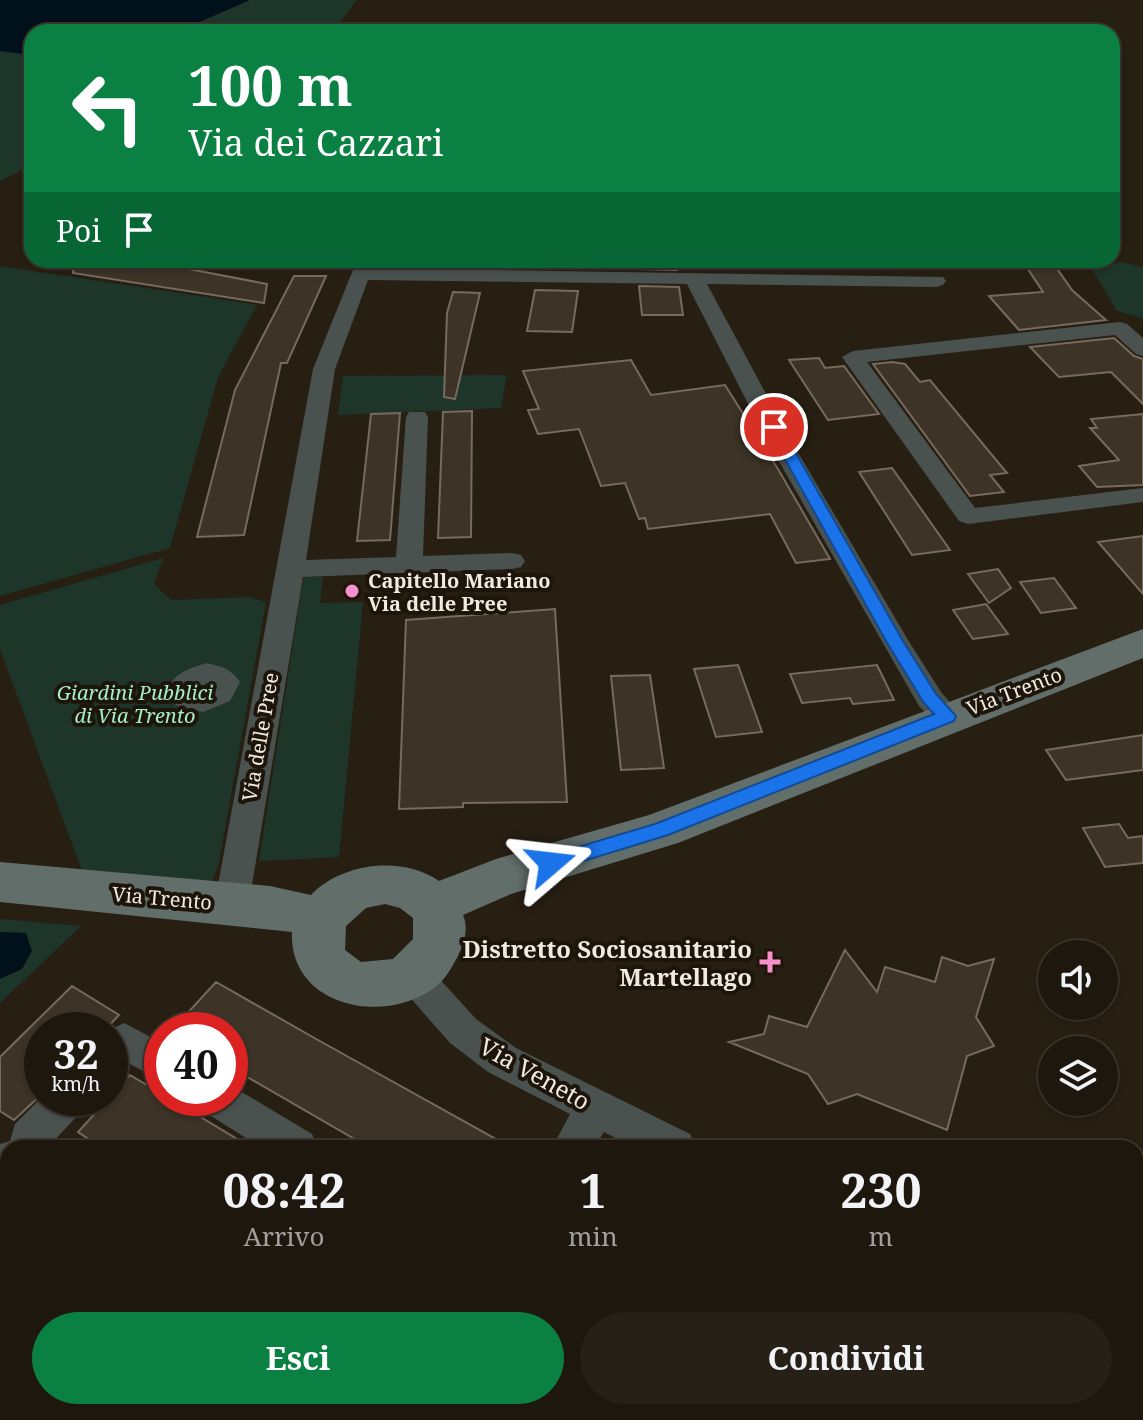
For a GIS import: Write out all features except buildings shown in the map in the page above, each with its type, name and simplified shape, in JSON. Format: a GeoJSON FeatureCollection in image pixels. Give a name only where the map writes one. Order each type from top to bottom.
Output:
{"type":"FeatureCollection","features":[{"type":"Feature","properties":{"kind":"street","name":"Via delle Pree"},"geometry":{"type":"LineString","coordinates":[[227,904],[235,885],[324,369],[364,268]]}},
{"type":"Feature","properties":{"kind":"street"},"geometry":{"type":"LineString","coordinates":[[569,268],[694,278],[770,269],[936,281]]}},
{"type":"Feature","properties":{"kind":"street"},"geometry":{"type":"LineString","coordinates":[[694,278],[777,437],[894,641],[930,699],[947,716]]}},
{"type":"Feature","properties":{"kind":"street"},"geometry":{"type":"LineString","coordinates":[[1143,350],[1120,328],[853,357],[968,516],[1143,495]]}},
{"type":"Feature","properties":{"kind":"street"},"geometry":{"type":"LineString","coordinates":[[409,565],[417,417]]}},
{"type":"Feature","properties":{"kind":"street"},"geometry":{"type":"LineString","coordinates":[[291,569],[512,561]]}},
{"type":"Feature","properties":{"kind":"street","name":"Via Trento"},"geometry":{"type":"LineString","coordinates":[[434,905],[496,879],[661,830],[947,716],[1143,643]]}},
{"type":"Feature","properties":{"kind":"street","name":"Via Trento"},"geometry":{"type":"LineString","coordinates":[[0,882],[270,907],[323,918]]}},
{"type":"Feature","properties":{"kind":"street"},"geometry":{"type":"LineString","coordinates":[[385,884],[413,889],[434,905],[441,920],[442,937],[435,954],[413,975],[388,985],[348,982],[328,968],[317,949],[318,928],[323,918],[331,906],[356,890],[385,884]]}},
{"type":"Feature","properties":{"kind":"street","name":"Via Veneto"},"geometry":{"type":"LineString","coordinates":[[413,975],[463,1031],[502,1060],[660,1140]]}},
{"type":"Feature","properties":{"kind":"street"},"geometry":{"type":"LineString","coordinates":[[577,1140],[596,1108]]}},
{"type":"Feature","properties":{"kind":"street"},"geometry":{"type":"LineString","coordinates":[[27,1140],[50,1116]]}},
{"type":"Feature","properties":{"kind":"street"},"geometry":{"type":"LineString","coordinates":[[246,1116],[285,1140]]}},
{"type":"Feature","properties":{"kind":"green space"},"geometry":{"type":"Polygon","coordinates":[[[0,0],[357,0],[338,24],[24,24],[24,169],[0,181],[0,0]]]}},
{"type":"Feature","properties":{"kind":"green space"},"geometry":{"type":"Polygon","coordinates":[[[1120,262],[1143,267],[1143,318],[1117,311],[1092,269],[1120,268],[1120,262]]]}},
{"type":"Feature","properties":{"kind":"green space"},"geometry":{"type":"Polygon","coordinates":[[[0,266],[257,305],[218,377],[170,548],[0,596],[0,266]]]}},
{"type":"Feature","properties":{"kind":"green space"},"geometry":{"type":"Polygon","coordinates":[[[507,375],[501,408],[338,415],[343,376],[507,375]]]}},
{"type":"Feature","properties":{"kind":"green space","name":"Giardini Pubblici di Via Trento"},"geometry":{"type":"Polygon","coordinates":[[[163,558],[154,584],[171,600],[249,597],[266,602],[218,867],[210,885],[90,875],[81,868],[0,649],[0,605],[163,558]]]}},
{"type":"Feature","properties":{"kind":"green space"},"geometry":{"type":"Polygon","coordinates":[[[323,577],[320,603],[363,602],[339,857],[259,861],[303,580],[323,577]]]}},
{"type":"Feature","properties":{"kind":"green space"},"geometry":{"type":"Polygon","coordinates":[[[0,919],[81,926],[0,1003],[0,919]]]}},
{"type":"Feature","properties":{"kind":"water"},"geometry":{"type":"Polygon","coordinates":[[[0,0],[250,0],[195,24],[24,24],[24,54],[0,51],[0,0]]]}},
{"type":"Feature","properties":{"kind":"water"},"geometry":{"type":"Polygon","coordinates":[[[0,932],[26,933],[32,951],[22,969],[0,979],[0,932]]]}},
{"type":"Feature","properties":{"kind":"place","name":"Capitello Mariano Via delle Pree"},"geometry":{"type":"Point","coordinates":[352,591]}},
{"type":"Feature","properties":{"kind":"place","name":"Distretto Sociosanitario Martellago"},"geometry":{"type":"Point","coordinates":[770,962]}},
{"type":"Feature","properties":{"kind":"route"},"geometry":{"type":"LineString","coordinates":[[551,863],[661,830],[947,716],[930,699],[894,641],[774,427]]}}]}
